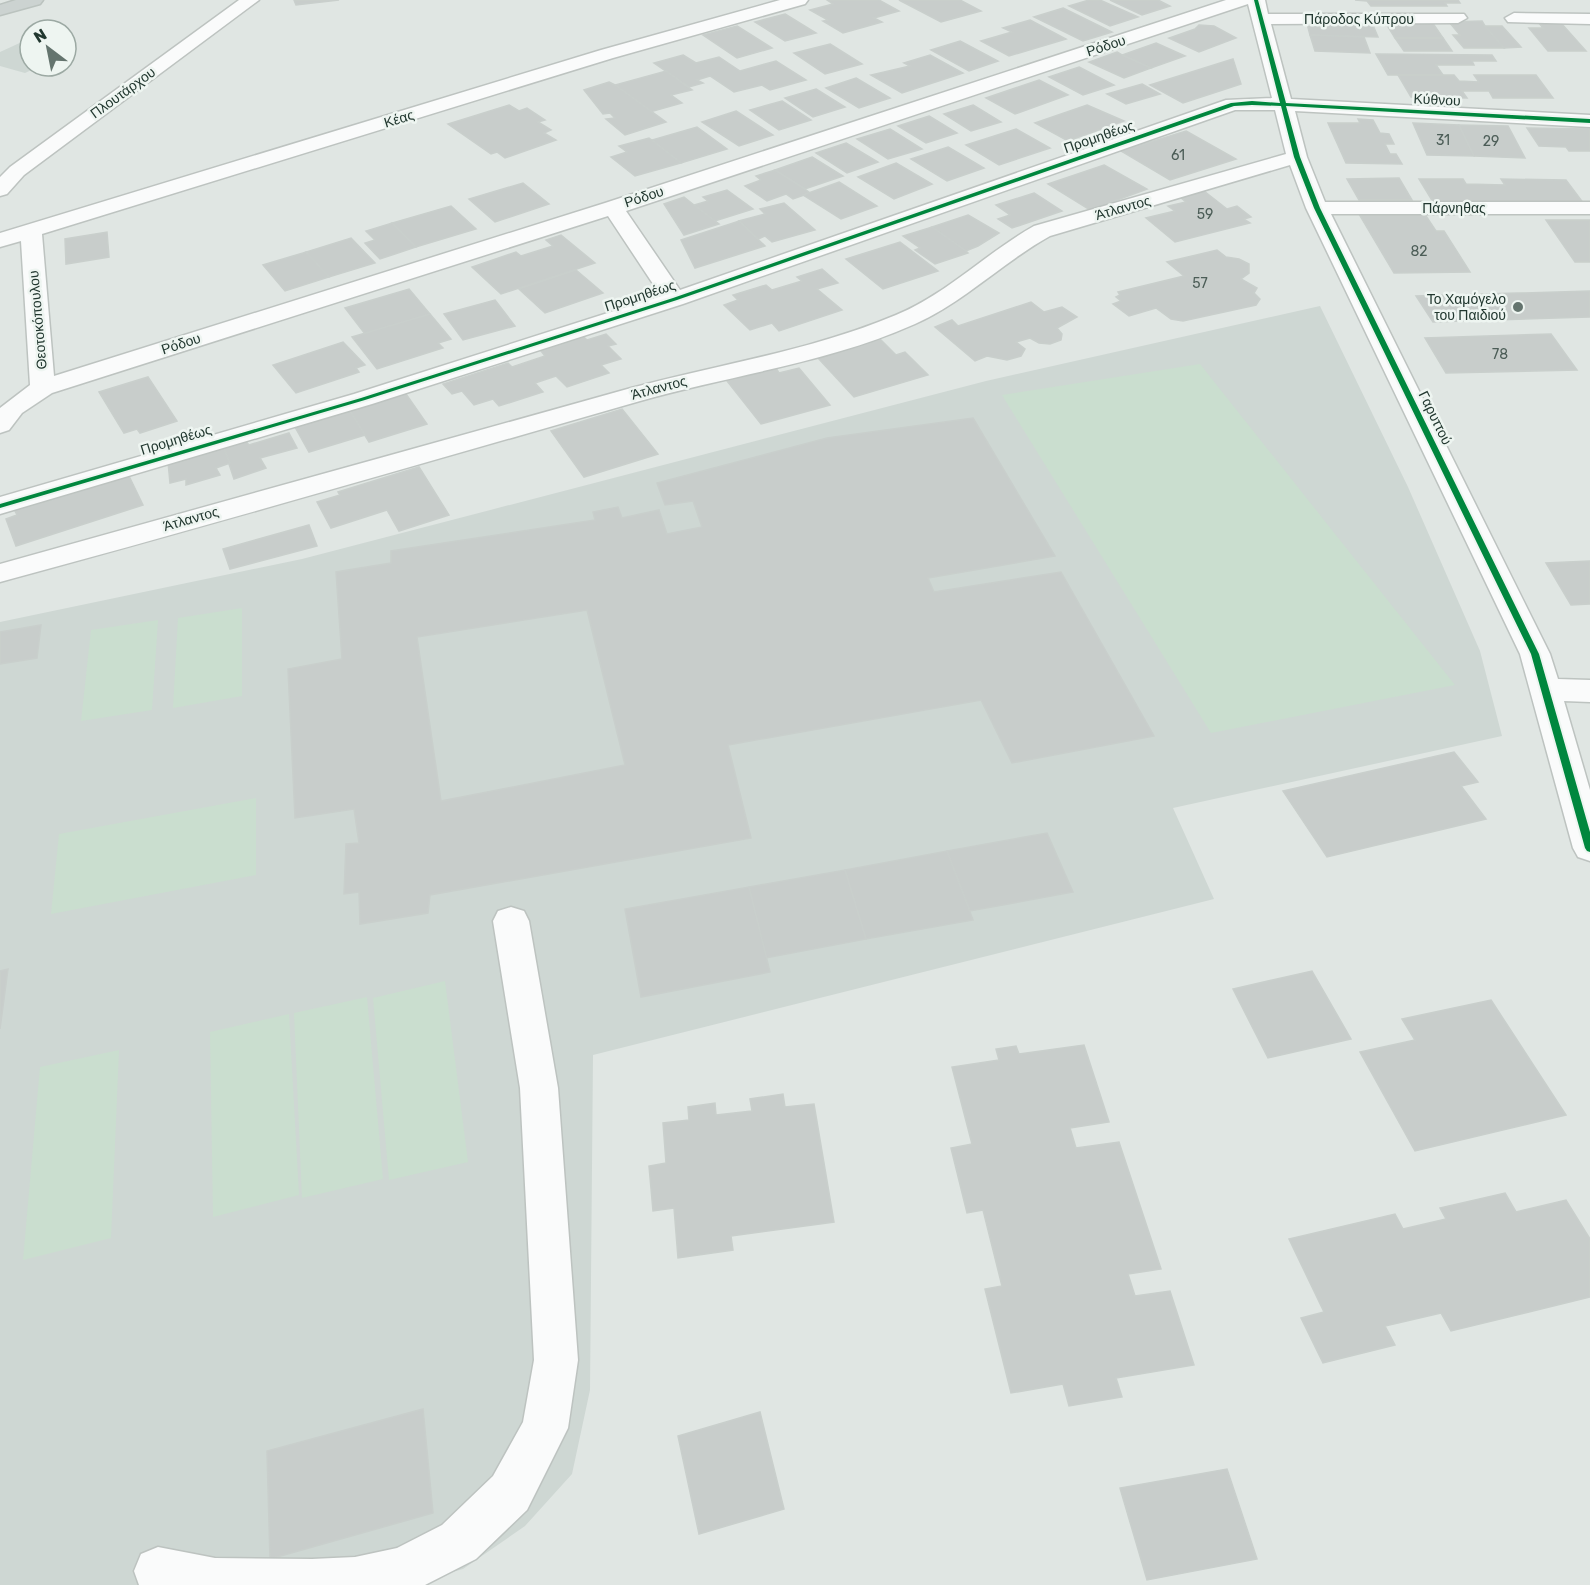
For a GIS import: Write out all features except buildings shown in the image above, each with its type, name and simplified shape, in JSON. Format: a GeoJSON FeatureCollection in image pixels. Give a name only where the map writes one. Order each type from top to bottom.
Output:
{"type":"FeatureCollection","features":[{"type":"Feature","properties":{"kind":"main road"},"geometry":{"type":"LineString","coordinates":[[0,10],[34,0]]}},
{"type":"Feature","properties":{"kind":"street","name":"Πλουτάρχου"},"geometry":{"type":"LineString","coordinates":[[0,190],[17,171],[250,0]]}},
{"type":"Feature","properties":{"kind":"street","name":"Κέας"},"geometry":{"type":"LineString","coordinates":[[0,240],[607,54],[799,0]]}},
{"type":"Feature","properties":{"kind":"street","name":"Ρόδου"},"geometry":{"type":"LineString","coordinates":[[43,388],[613,208],[1243,0]]}},
{"type":"Feature","properties":{"kind":"street","name":"Πάροδος Κύπρου"},"geometry":{"type":"LineString","coordinates":[[1258,9],[1458,18]]}},
{"type":"Feature","properties":{"kind":"street","name":"Γαρυττού"},"geometry":{"type":"LineString","coordinates":[[1258,9],[1297,157],[1317,208],[1535,654],[1590,848]]}},
{"type":"Feature","properties":{"kind":"street"},"geometry":{"type":"LineString","coordinates":[[1514,18],[1590,19]]}},
{"type":"Feature","properties":{"kind":"street","name":"Προμηθέως"},"geometry":{"type":"LineString","coordinates":[[0,506],[363,399],[675,299],[1221,108],[1252,103],[1283,104]]}},
{"type":"Feature","properties":{"kind":"street","name":"Κύθνου"},"geometry":{"type":"LineString","coordinates":[[1283,104],[1590,121]]}},
{"type":"Feature","properties":{"kind":"street","name":"Άτλαντος"},"geometry":{"type":"LineString","coordinates":[[0,573],[662,387],[867,335],[938,304],[967,285],[1014,247],[1042,231],[1297,157]]}},
{"type":"Feature","properties":{"kind":"street"},"geometry":{"type":"LineString","coordinates":[[613,208],[675,299]]}},
{"type":"Feature","properties":{"kind":"street","name":"Πάρνηθας"},"geometry":{"type":"LineString","coordinates":[[1317,208],[1590,208]]}},
{"type":"Feature","properties":{"kind":"street","name":"Θεοτοκόπουλου"},"geometry":{"type":"LineString","coordinates":[[0,425],[13,408],[43,388],[31,231]]}},
{"type":"Feature","properties":{"kind":"street"},"geometry":{"type":"LineString","coordinates":[[1545,690],[1590,691]]}},
{"type":"Feature","properties":{"kind":"street"},"geometry":{"type":"LineString","coordinates":[[158,1571],[215,1582],[312,1583],[355,1581],[402,1571],[459,1542],[510,1493],[544,1428],[556,1360],[539,1088],[511,921]]}},
{"type":"Feature","properties":{"kind":"shaded area"},"geometry":{"type":"Polygon","coordinates":[[[18,44],[18,71],[0,66],[0,52],[18,44]]]}},
{"type":"Feature","properties":{"kind":"shaded area"},"geometry":{"type":"Polygon","coordinates":[[[1320,306],[1408,487],[1480,651],[1502,736],[1173,808],[1214,899],[593,1055],[590,1390],[572,1474],[525,1526],[463,1569],[406,1585],[0,1585],[0,622],[302,559],[986,381],[1320,306]]]}},
{"type":"Feature","properties":{"kind":"green space"},"geometry":{"type":"Polygon","coordinates":[[[1200,364],[1455,685],[1211,733],[1002,395],[1200,364]]]}},
{"type":"Feature","properties":{"kind":"green space"},"geometry":{"type":"Polygon","coordinates":[[[242,608],[242,696],[173,708],[178,618],[242,608]]]}},
{"type":"Feature","properties":{"kind":"green space"},"geometry":{"type":"Polygon","coordinates":[[[158,620],[152,710],[81,721],[91,630],[158,620]]]}},
{"type":"Feature","properties":{"kind":"green space"},"geometry":{"type":"Polygon","coordinates":[[[256,798],[256,875],[51,914],[59,834],[256,798]]]}},
{"type":"Feature","properties":{"kind":"green space"},"geometry":{"type":"Polygon","coordinates":[[[445,981],[468,1162],[389,1180],[373,998],[445,981]]]}},
{"type":"Feature","properties":{"kind":"green space"},"geometry":{"type":"Polygon","coordinates":[[[367,997],[383,1179],[302,1198],[294,1013],[367,997]]]}},
{"type":"Feature","properties":{"kind":"green space"},"geometry":{"type":"Polygon","coordinates":[[[289,1014],[299,1195],[213,1217],[210,1032],[289,1014]]]}},
{"type":"Feature","properties":{"kind":"green space"},"geometry":{"type":"Polygon","coordinates":[[[119,1050],[111,1238],[23,1260],[40,1067],[119,1050]]]}},
{"type":"Feature","properties":{"kind":"cycle path"},"geometry":{"type":"LineString","coordinates":[[1256,0],[1297,157],[1317,208],[1535,654],[1590,848]]}},
{"type":"Feature","properties":{"kind":"cycle path"},"geometry":{"type":"LineString","coordinates":[[0,506],[363,399],[675,299],[1233,104],[1252,103],[1590,121]]}},
{"type":"Feature","properties":{"kind":"place","name":"Το Χαμόγελο του Παιδιού"},"geometry":{"type":"Point","coordinates":[1518,307]}}]}
